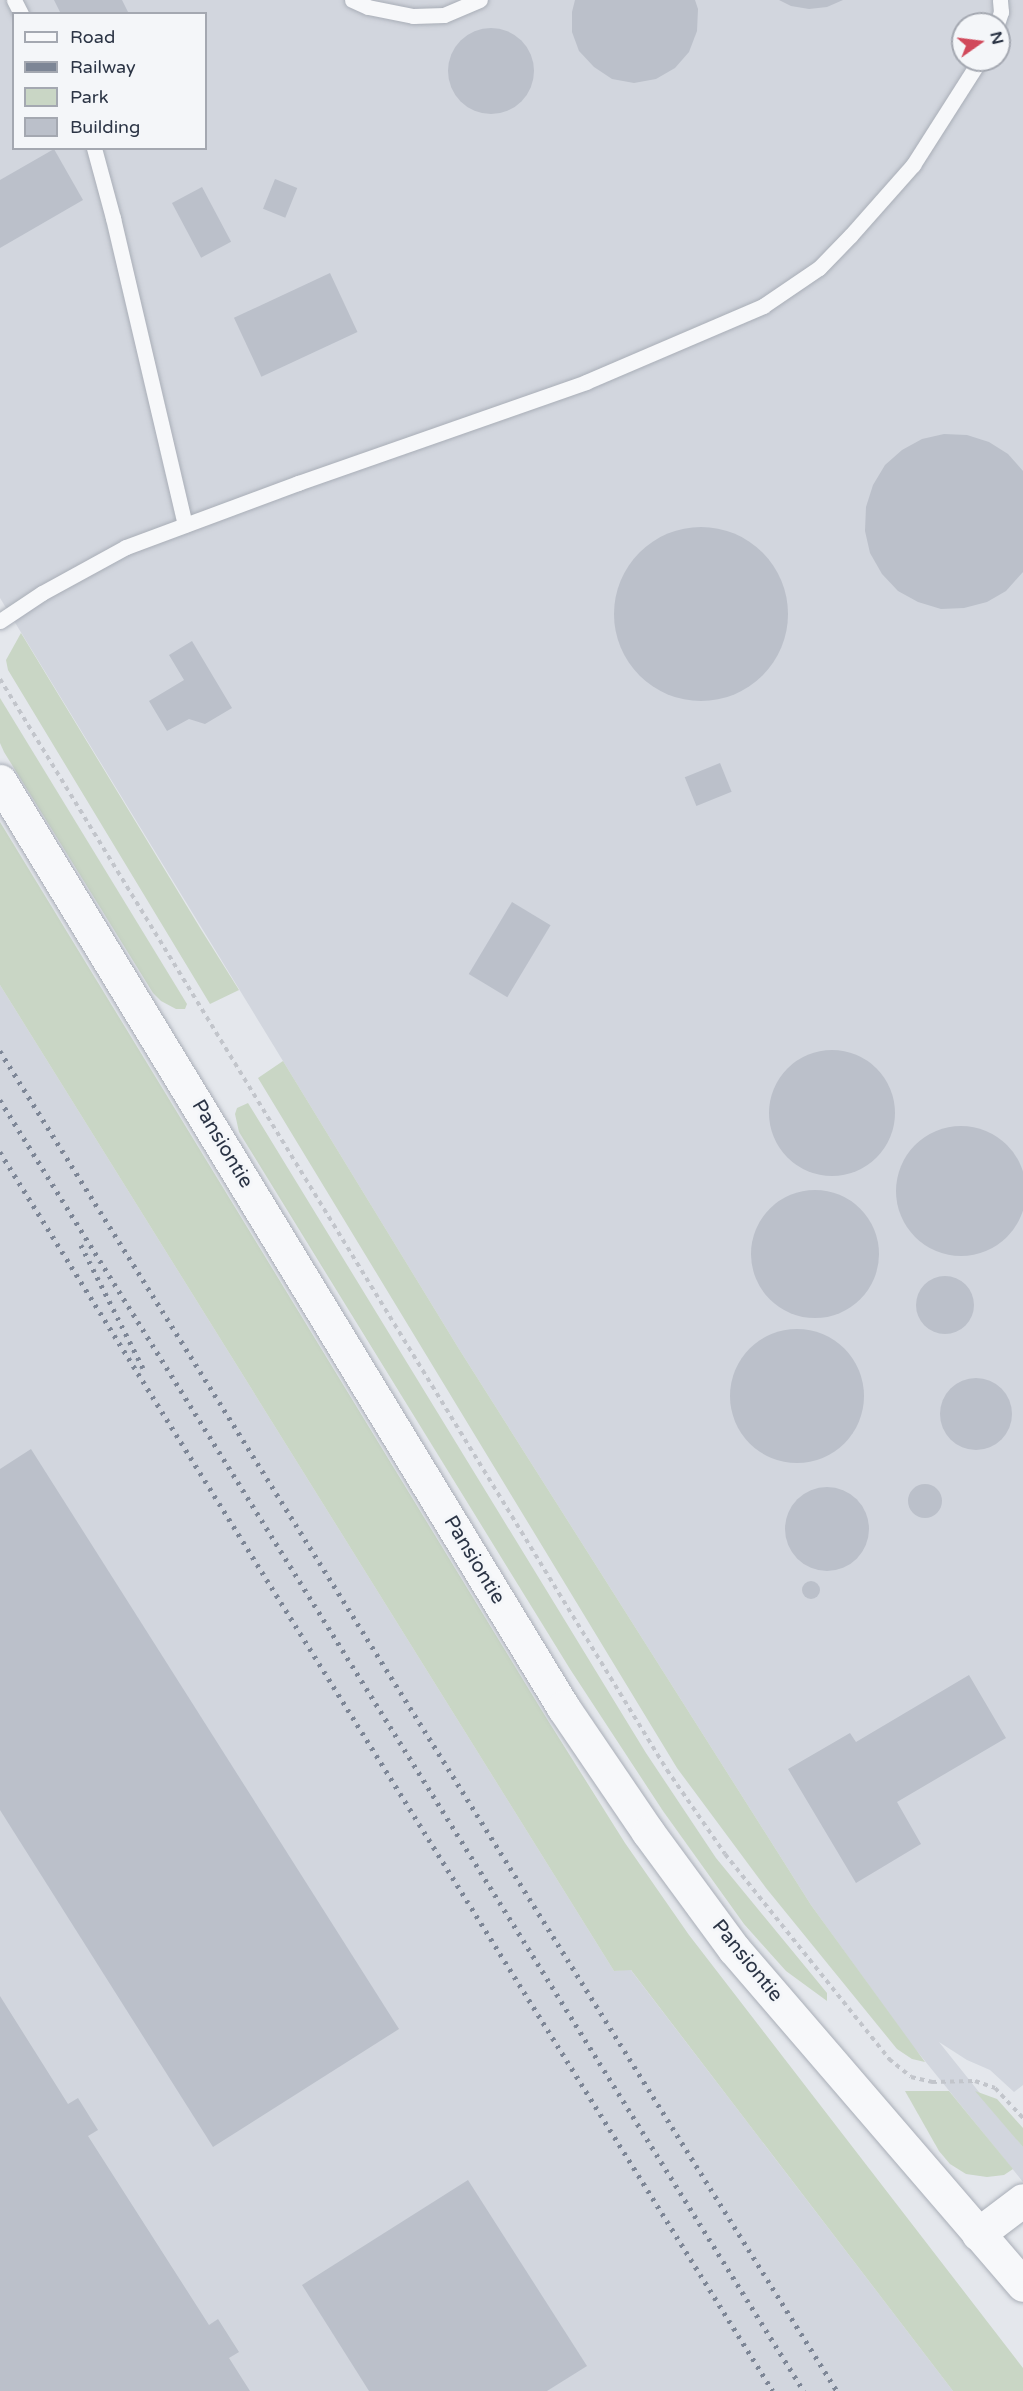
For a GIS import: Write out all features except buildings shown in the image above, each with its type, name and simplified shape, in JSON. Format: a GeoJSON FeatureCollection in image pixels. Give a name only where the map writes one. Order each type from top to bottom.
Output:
{"type":"FeatureCollection","features":[{"type":"Feature","properties":{"kind":"street","name":"Pansiontie"},"geometry":{"type":"LineString","coordinates":[[0,781],[570,1716],[648,1832],[734,1949],[1023,2285]]}},
{"type":"Feature","properties":{"kind":"street"},"geometry":{"type":"LineString","coordinates":[[978,2234],[1023,2200]]}},
{"type":"Feature","properties":{"kind":"lane"},"geometry":{"type":"LineString","coordinates":[[352,0],[368,7],[413,16],[444,15],[480,0]]}},
{"type":"Feature","properties":{"kind":"lane"},"geometry":{"type":"LineString","coordinates":[[0,621],[42,592],[126,547],[586,382],[763,306],[819,268],[851,235],[913,165],[972,72]]}},
{"type":"Feature","properties":{"kind":"lane"},"geometry":{"type":"LineString","coordinates":[[95,150],[113,218],[185,525]]}},
{"type":"Feature","properties":{"kind":"path"},"geometry":{"type":"LineString","coordinates":[[0,679],[654,1750],[725,1854],[890,2059],[912,2077],[932,2082],[975,2081],[995,2088],[1023,2118]]}},
{"type":"Feature","properties":{"kind":"shaded area"},"geometry":{"type":"Polygon","coordinates":[[[0,0],[1023,0],[1023,2085],[1014,2092],[990,2070],[967,2060],[939,2042],[1023,2147],[1023,2182],[912,2045],[811,1905],[459,1349],[0,598],[0,0]]]}},
{"type":"Feature","properties":{"kind":"shaded area"},"geometry":{"type":"Polygon","coordinates":[[[0,985],[614,1971],[630,1969],[953,2391],[0,2391],[0,985]]]}},
{"type":"Feature","properties":{"kind":"green space"},"geometry":{"type":"Polygon","coordinates":[[[21,633],[239,990],[210,1004],[8,670],[6,660],[21,633]]]}},
{"type":"Feature","properties":{"kind":"green space"},"geometry":{"type":"Polygon","coordinates":[[[0,698],[187,1004],[185,1009],[176,1009],[161,1001],[153,993],[4,752],[0,743],[0,698]]]}},
{"type":"Feature","properties":{"kind":"green space"},"geometry":{"type":"Polygon","coordinates":[[[0,822],[625,1843],[689,1935],[1023,2368],[1023,2391],[953,2391],[631,1970],[614,1971],[0,985],[0,822]]]}},
{"type":"Feature","properties":{"kind":"green space"},"geometry":{"type":"Polygon","coordinates":[[[283,1061],[459,1349],[811,1905],[925,2062],[912,2059],[897,2049],[766,1888],[677,1768],[258,1078],[283,1061]]]}},
{"type":"Feature","properties":{"kind":"green space"},"geometry":{"type":"Polygon","coordinates":[[[248,1103],[646,1753],[716,1858],[827,1993],[827,2001],[786,1971],[744,1924],[663,1811],[570,1669],[239,1132],[235,1114],[237,1108],[248,1103]]]}},
{"type":"Feature","properties":{"kind":"green space"},"geometry":{"type":"Polygon","coordinates":[[[905,2091],[949,2091],[1013,2169],[1004,2175],[987,2177],[966,2174],[950,2164],[939,2151],[905,2091]]]}},
{"type":"Feature","properties":{"kind":"green space"},"geometry":{"type":"Polygon","coordinates":[[[975,2091],[997,2099],[1023,2128],[1023,2147],[975,2091]]]}},
{"type":"Feature","properties":{"kind":"railway"},"geometry":{"type":"LineString","coordinates":[[0,1051],[837,2391]]}},
{"type":"Feature","properties":{"kind":"railway"},"geometry":{"type":"LineString","coordinates":[[0,1100],[804,2391]]}},
{"type":"Feature","properties":{"kind":"railway"},"geometry":{"type":"LineString","coordinates":[[0,1152],[773,2391]]}},
{"type":"Feature","properties":{"kind":"railway"},"geometry":{"type":"LineString","coordinates":[[81,1245],[143,1368]]}}]}
